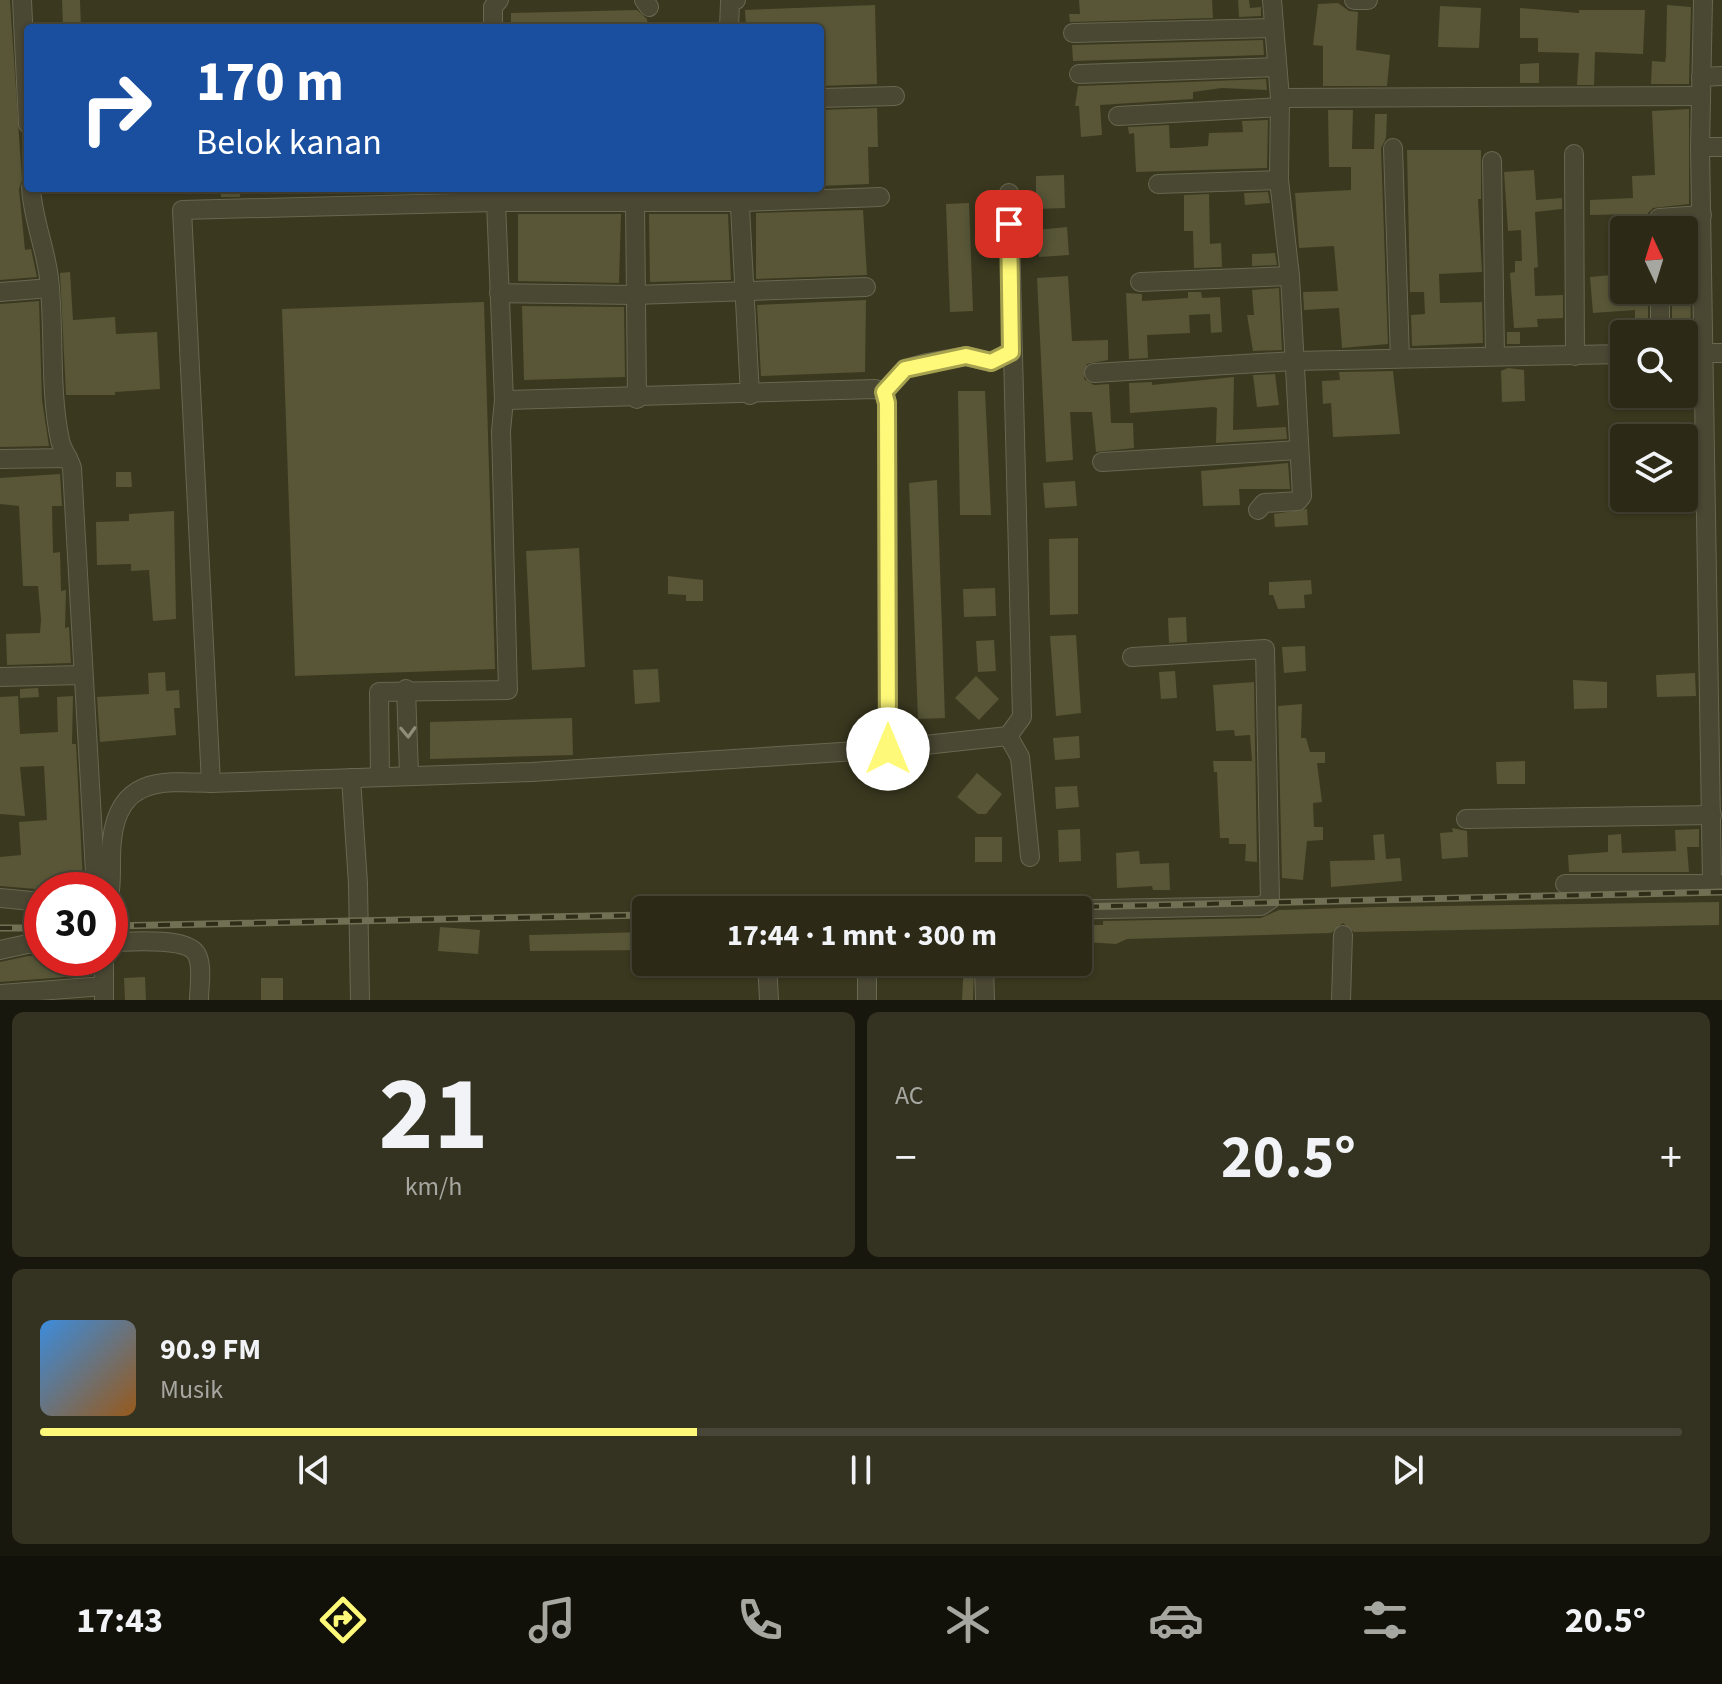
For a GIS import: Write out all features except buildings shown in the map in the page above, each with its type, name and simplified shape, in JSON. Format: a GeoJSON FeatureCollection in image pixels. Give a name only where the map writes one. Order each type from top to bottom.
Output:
{"type":"FeatureCollection","features":[{"type":"Feature","properties":{"kind":"street"},"geometry":{"type":"LineString","coordinates":[[22,0],[24,41]]}},
{"type":"Feature","properties":{"kind":"street"},"geometry":{"type":"LineString","coordinates":[[493,24],[493,7],[499,0]]}},
{"type":"Feature","properties":{"kind":"street"},"geometry":{"type":"LineString","coordinates":[[729,24],[730,2],[736,0]]}},
{"type":"Feature","properties":{"kind":"street"},"geometry":{"type":"LineString","coordinates":[[1258,510],[1264,503],[1298,501],[1302,496],[1290,276],[1279,180],[1279,103],[1272,0]]}},
{"type":"Feature","properties":{"kind":"street"},"geometry":{"type":"LineString","coordinates":[[1354,0],[1368,0]]}},
{"type":"Feature","properties":{"kind":"street"},"geometry":{"type":"LineString","coordinates":[[1565,884],[1717,884],[1712,815],[1717,777],[1713,353],[1700,147],[1701,87],[1710,5]]}},
{"type":"Feature","properties":{"kind":"street"},"geometry":{"type":"LineString","coordinates":[[1073,33],[1274,28]]}},
{"type":"Feature","properties":{"kind":"street"},"geometry":{"type":"LineString","coordinates":[[1079,74],[1276,67]]}},
{"type":"Feature","properties":{"kind":"street"},"geometry":{"type":"LineString","coordinates":[[1118,116],[1279,103],[1701,87],[1722,76]]}},
{"type":"Feature","properties":{"kind":"street"},"geometry":{"type":"LineString","coordinates":[[824,98],[895,96]]}},
{"type":"Feature","properties":{"kind":"street"},"geometry":{"type":"LineString","coordinates":[[1700,147],[1722,147]]}},
{"type":"Feature","properties":{"kind":"street"},"geometry":{"type":"LineString","coordinates":[[1393,148],[1400,358]]}},
{"type":"Feature","properties":{"kind":"street"},"geometry":{"type":"LineString","coordinates":[[1574,154],[1575,356]]}},
{"type":"Feature","properties":{"kind":"street"},"geometry":{"type":"LineString","coordinates":[[1492,161],[1495,355]]}},
{"type":"Feature","properties":{"kind":"street"},"geometry":{"type":"LineString","coordinates":[[1158,184],[1279,180]]}},
{"type":"Feature","properties":{"kind":"street"},"geometry":{"type":"LineString","coordinates":[[31,192],[32,215],[45,243],[60,441],[72,468],[95,872]]}},
{"type":"Feature","properties":{"kind":"street"},"geometry":{"type":"LineString","coordinates":[[112,872],[116,818],[132,796],[159,781],[211,783],[532,772],[888,749],[1008,736],[1022,717],[1009,193]]}},
{"type":"Feature","properties":{"kind":"street"},"geometry":{"type":"LineString","coordinates":[[211,783],[182,210],[496,195],[635,203],[740,195],[880,197]]}},
{"type":"Feature","properties":{"kind":"street"},"geometry":{"type":"LineString","coordinates":[[380,776],[377,696],[387,690],[406,689],[508,690],[501,431],[504,400],[496,195]]}},
{"type":"Feature","properties":{"kind":"street"},"geometry":{"type":"LineString","coordinates":[[740,195],[750,395]]}},
{"type":"Feature","properties":{"kind":"street"},"geometry":{"type":"LineString","coordinates":[[635,203],[637,399]]}},
{"type":"Feature","properties":{"kind":"street"},"geometry":{"type":"LineString","coordinates":[[1688,216],[1702,215]]}},
{"type":"Feature","properties":{"kind":"street"},"geometry":{"type":"LineString","coordinates":[[1140,282],[1290,276]]}},
{"type":"Feature","properties":{"kind":"street"},"geometry":{"type":"LineString","coordinates":[[499,293],[635,295],[866,287]]}},
{"type":"Feature","properties":{"kind":"street"},"geometry":{"type":"LineString","coordinates":[[0,292],[50,288]]}},
{"type":"Feature","properties":{"kind":"street"},"geometry":{"type":"LineString","coordinates":[[991,362],[1011,352]]}},
{"type":"Feature","properties":{"kind":"street"},"geometry":{"type":"LineString","coordinates":[[1094,373],[1294,361],[1610,355]]}},
{"type":"Feature","properties":{"kind":"street"},"geometry":{"type":"LineString","coordinates":[[884,392],[905,369],[966,356],[991,362],[1012,378]]}},
{"type":"Feature","properties":{"kind":"street"},"geometry":{"type":"LineString","coordinates":[[504,400],[637,399],[875,389],[884,392]]}},
{"type":"Feature","properties":{"kind":"street"},"geometry":{"type":"LineString","coordinates":[[884,392],[887,403],[888,749]]}},
{"type":"Feature","properties":{"kind":"street"},"geometry":{"type":"LineString","coordinates":[[1102,462],[1299,450]]}},
{"type":"Feature","properties":{"kind":"street"},"geometry":{"type":"LineString","coordinates":[[0,459],[68,458]]}},
{"type":"Feature","properties":{"kind":"street"},"geometry":{"type":"LineString","coordinates":[[1092,909],[1261,906],[1270,900],[1265,649],[1132,657]]}},
{"type":"Feature","properties":{"kind":"street"},"geometry":{"type":"LineString","coordinates":[[0,677],[83,675]]}},
{"type":"Feature","properties":{"kind":"street"},"geometry":{"type":"LineString","coordinates":[[406,689],[409,774]]}},
{"type":"Feature","properties":{"kind":"street"},"geometry":{"type":"LineString","coordinates":[[1008,736],[1020,757],[1030,857]]}},
{"type":"Feature","properties":{"kind":"street"},"geometry":{"type":"LineString","coordinates":[[351,778],[358,884],[360,1000]]}},
{"type":"Feature","properties":{"kind":"street"},"geometry":{"type":"LineString","coordinates":[[1466,819],[1712,815]]}},
{"type":"Feature","properties":{"kind":"street"},"geometry":{"type":"LineString","coordinates":[[0,898],[24,900]]}},
{"type":"Feature","properties":{"kind":"street"},"geometry":{"type":"LineString","coordinates":[[1341,1000],[1343,935]]}},
{"type":"Feature","properties":{"kind":"street"},"geometry":{"type":"LineString","coordinates":[[128,942],[175,942],[191,948],[197,956],[199,1000]]}},
{"type":"Feature","properties":{"kind":"street"},"geometry":{"type":"LineString","coordinates":[[0,950],[24,945]]}},
{"type":"Feature","properties":{"kind":"street"},"geometry":{"type":"LineString","coordinates":[[768,976],[769,1000]]}},
{"type":"Feature","properties":{"kind":"street"},"geometry":{"type":"LineString","coordinates":[[867,976],[867,1000]]}},
{"type":"Feature","properties":{"kind":"street"},"geometry":{"type":"LineString","coordinates":[[984,976],[985,1000]]}},
{"type":"Feature","properties":{"kind":"street"},"geometry":{"type":"LineString","coordinates":[[0,994],[104,993]]}},
{"type":"Feature","properties":{"kind":"railway"},"geometry":{"type":"LineString","coordinates":[[1092,907],[1722,892]]}},
{"type":"Feature","properties":{"kind":"railway"},"geometry":{"type":"LineString","coordinates":[[128,926],[632,915]]}},
{"type":"Feature","properties":{"kind":"railway"},"geometry":{"type":"LineString","coordinates":[[0,928],[24,928]]}},
{"type":"Feature","properties":{"kind":"route"},"geometry":{"type":"LineString","coordinates":[[888,749],[887,403],[884,392],[905,369],[966,356],[991,362],[1011,352],[1009,224]]}}]}
